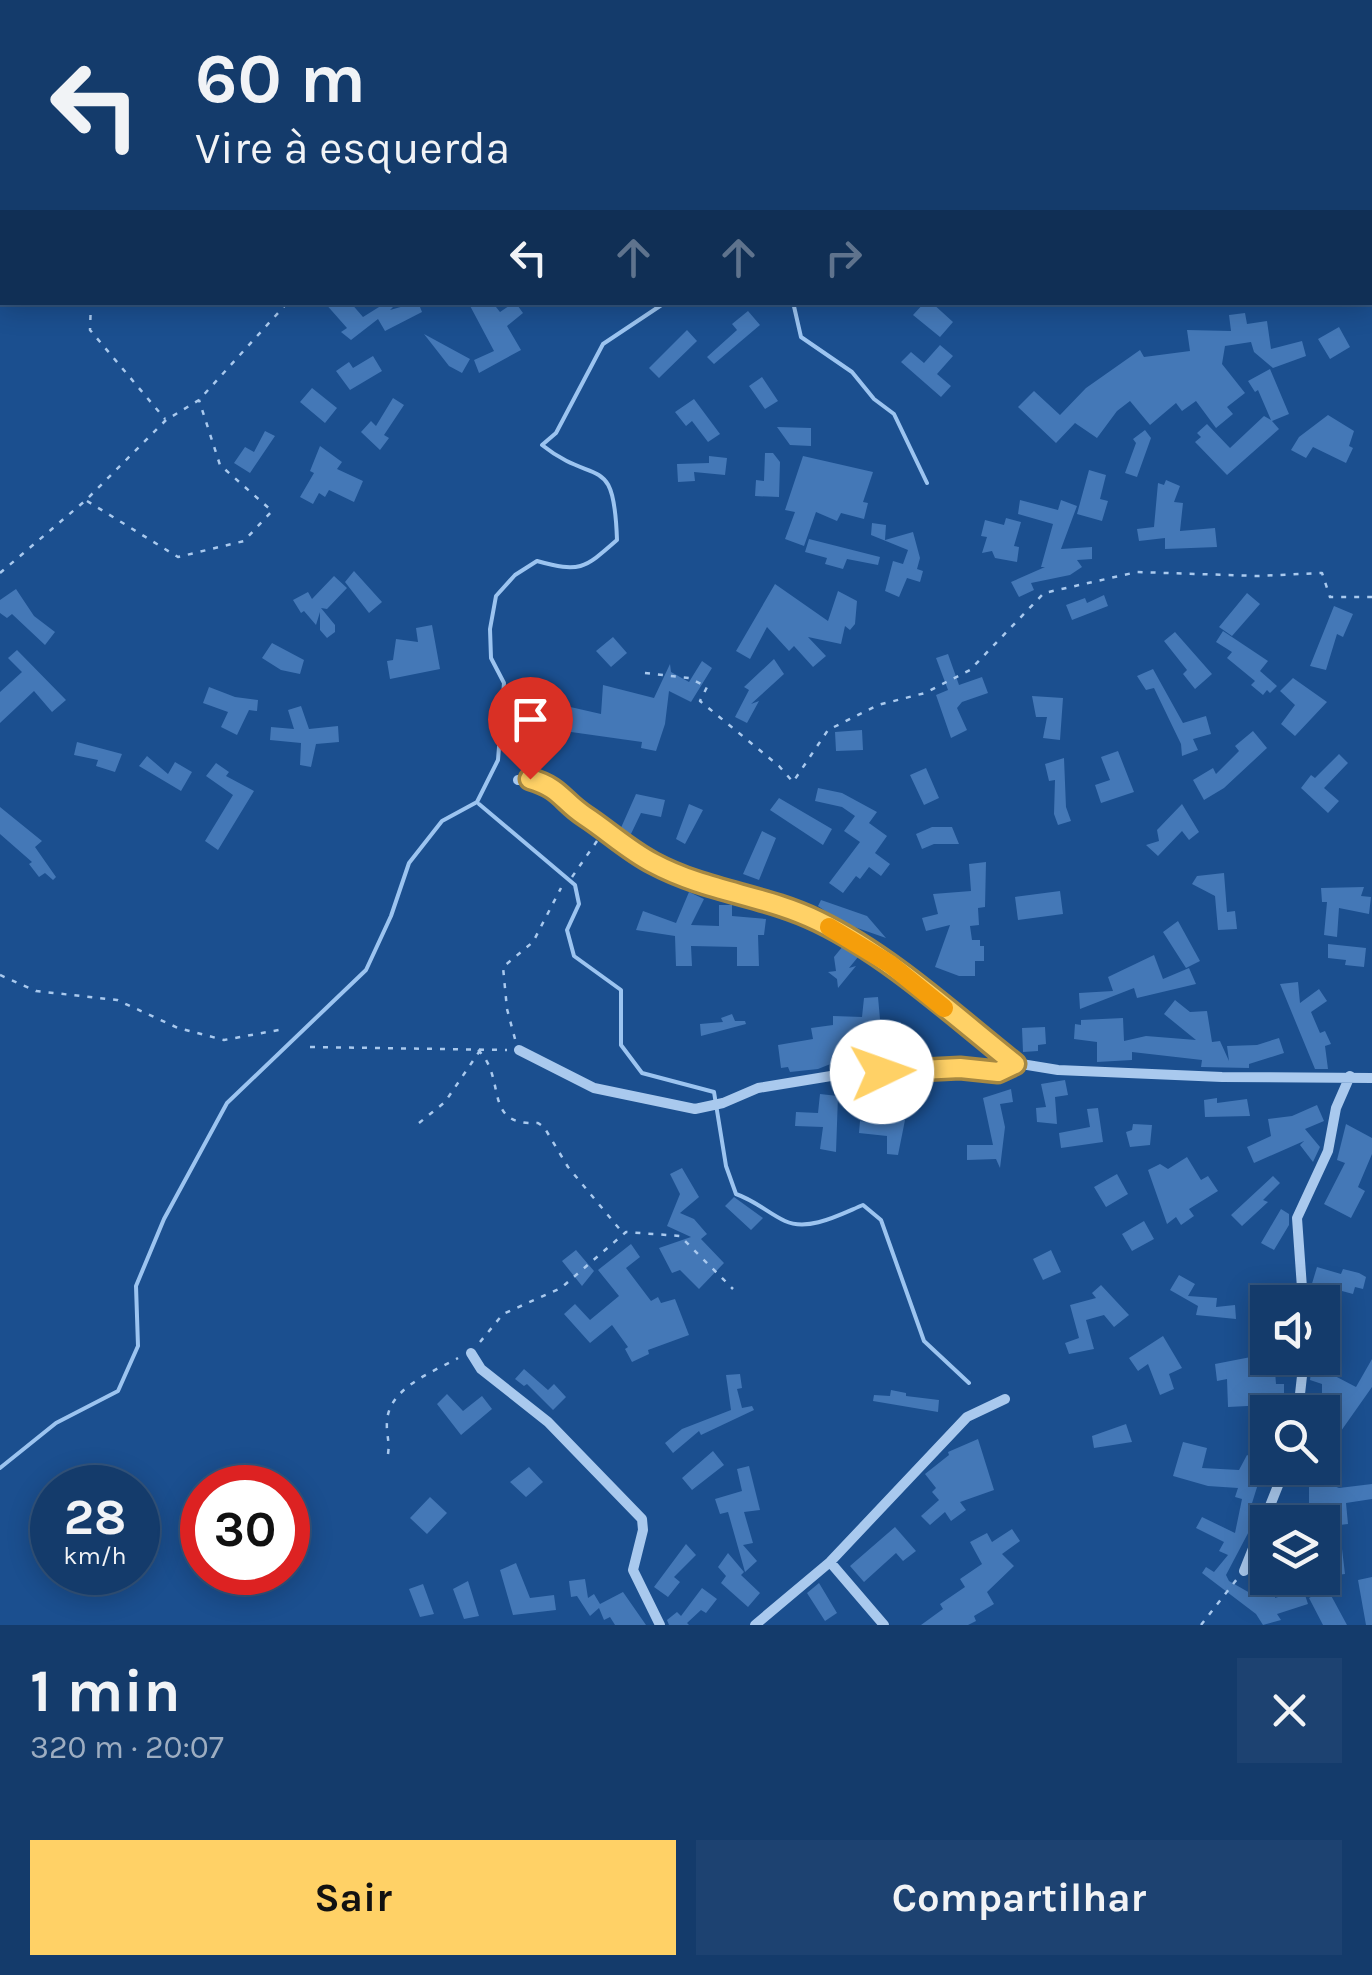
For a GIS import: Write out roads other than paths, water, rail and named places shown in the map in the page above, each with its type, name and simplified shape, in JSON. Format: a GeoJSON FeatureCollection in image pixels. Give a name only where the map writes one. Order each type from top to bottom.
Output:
{"type":"FeatureCollection","features":[{"type":"Feature","properties":{"kind":"street"},"geometry":{"type":"LineString","coordinates":[[518,780],[530,779],[561,791],[628,849],[686,880],[817,920],[890,964],[1015,1064],[1058,1070],[1222,1077],[1372,1078]]}},
{"type":"Feature","properties":{"kind":"street"},"geometry":{"type":"LineString","coordinates":[[518,1050],[594,1088],[695,1109],[722,1104],[758,1088],[844,1074],[960,1068],[998,1072],[1015,1064]]}},
{"type":"Feature","properties":{"kind":"street"},"geometry":{"type":"LineString","coordinates":[[1302,1285],[1297,1218],[1328,1151],[1336,1108],[1350,1076]]}},
{"type":"Feature","properties":{"kind":"street"},"geometry":{"type":"LineString","coordinates":[[471,1352],[481,1369],[548,1422],[642,1519],[633,1570],[660,1625]]}},
{"type":"Feature","properties":{"kind":"street"},"geometry":{"type":"LineString","coordinates":[[755,1625],[830,1562],[967,1416],[1005,1399]]}},
{"type":"Feature","properties":{"kind":"street"},"geometry":{"type":"LineString","coordinates":[[1244,1571],[1278,1485]]}},
{"type":"Feature","properties":{"kind":"street"},"geometry":{"type":"LineString","coordinates":[[830,1562],[884,1625]]}},
{"type":"Feature","properties":{"kind":"waterway"},"geometry":{"type":"LineString","coordinates":[[0,1468],[56,1423],[118,1391],[138,1346],[136,1286],[164,1219],[227,1103],[366,970],[391,916],[409,863],[442,821],[477,802],[498,760],[504,683],[491,658],[490,629],[496,596],[515,575],[537,561],[563,567],[581,566],[617,540],[612,493],[606,482],[542,445],[556,433],[603,344],[662,305]]}},
{"type":"Feature","properties":{"kind":"waterway"},"geometry":{"type":"LineString","coordinates":[[794,305],[801,337],[852,372],[874,399],[894,414],[927,483]]}},
{"type":"Feature","properties":{"kind":"waterway"},"geometry":{"type":"LineString","coordinates":[[479,804],[575,885],[579,904],[567,930],[574,956],[621,990],[621,1045],[642,1073],[714,1092],[726,1166],[736,1194],[794,1224],[825,1220],[863,1205],[881,1220],[924,1341],[969,1383]]}}]}
